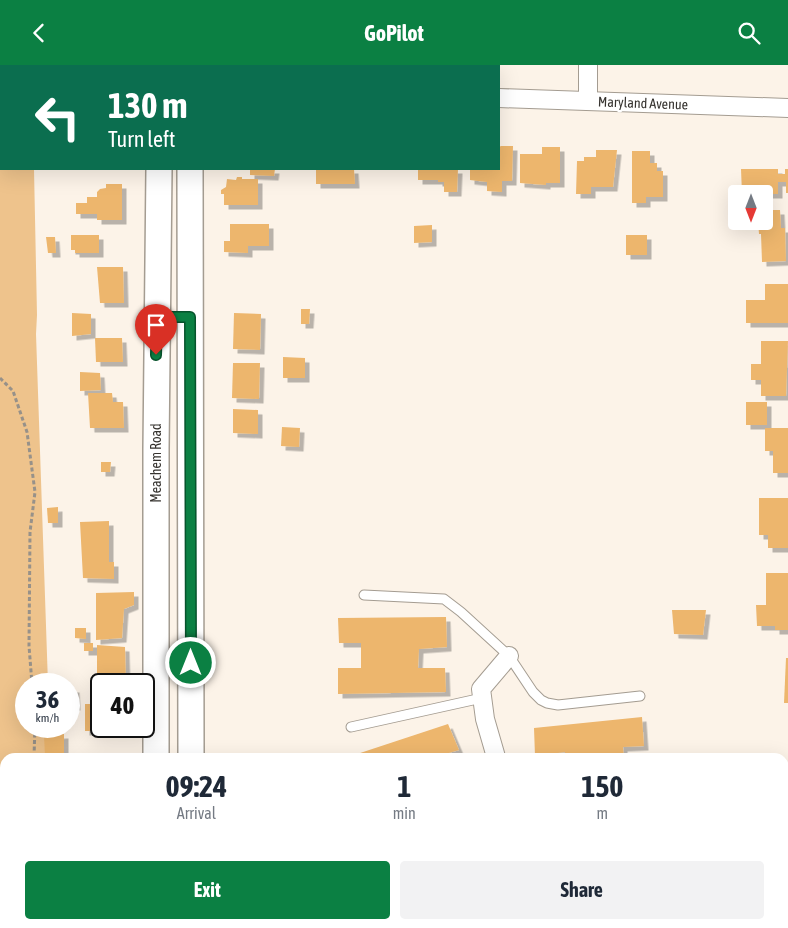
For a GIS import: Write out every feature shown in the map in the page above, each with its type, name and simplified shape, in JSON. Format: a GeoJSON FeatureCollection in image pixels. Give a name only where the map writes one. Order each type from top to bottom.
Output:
{"type":"FeatureCollection","features":[{"type":"Feature","properties":{"kind":"street"},"geometry":{"type":"LineString","coordinates":[[588,65],[588,101]]}},
{"type":"Feature","properties":{"kind":"street","name":"Maryland Avenue"},"geometry":{"type":"LineString","coordinates":[[500,97],[788,108]]}},
{"type":"Feature","properties":{"kind":"street","name":"Meachem Road"},"geometry":{"type":"LineString","coordinates":[[156,753],[159,170]]}},
{"type":"Feature","properties":{"kind":"street"},"geometry":{"type":"LineString","coordinates":[[190,170],[192,753]]}},
{"type":"Feature","properties":{"kind":"street"},"geometry":{"type":"LineString","coordinates":[[157,317],[190,317]]}},
{"type":"Feature","properties":{"kind":"street"},"geometry":{"type":"LineString","coordinates":[[156,588],[190,587]]}},
{"type":"Feature","properties":{"kind":"street"},"geometry":{"type":"LineString","coordinates":[[495,753],[485,719],[481,689],[509,656]]}},
{"type":"Feature","properties":{"kind":"lane"},"geometry":{"type":"LineString","coordinates":[[364,595],[444,599],[509,656],[533,692],[547,703],[558,705],[640,696]]}},
{"type":"Feature","properties":{"kind":"lane"},"geometry":{"type":"LineString","coordinates":[[351,727],[482,698]]}},
{"type":"Feature","properties":{"kind":"path"},"geometry":{"type":"LineString","coordinates":[[0,378],[13,391],[27,432],[35,492],[30,532],[29,646],[31,673]]}},
{"type":"Feature","properties":{"kind":"path"},"geometry":{"type":"LineString","coordinates":[[34,738],[34,753]]}},
{"type":"Feature","properties":{"kind":"shaded area"},"geometry":{"type":"Polygon","coordinates":[[[0,170],[34,170],[36,334],[48,673],[15,673],[15,738],[50,738],[51,753],[0,753],[0,170]]]}},
{"type":"Feature","properties":{"kind":"building"},"geometry":{"type":"Polygon","coordinates":[[[500,146],[513,146],[512,181],[502,181],[502,192],[487,191],[487,182],[470,180],[470,170],[500,170],[500,146]]]}},
{"type":"Feature","properties":{"kind":"building"},"geometry":{"type":"Polygon","coordinates":[[[542,147],[560,147],[560,183],[546,183],[546,185],[520,183],[520,154],[542,154],[542,147]]]}},
{"type":"Feature","properties":{"kind":"building"},"geometry":{"type":"Polygon","coordinates":[[[596,150],[617,150],[613,187],[591,187],[591,194],[576,194],[577,161],[584,161],[584,157],[596,157],[596,150]]]}},
{"type":"Feature","properties":{"kind":"building"},"geometry":{"type":"Polygon","coordinates":[[[632,151],[650,151],[650,163],[657,163],[657,171],[663,171],[663,197],[646,197],[646,203],[632,203],[632,151]]]}},
{"type":"Feature","properties":{"kind":"building"},"geometry":{"type":"Polygon","coordinates":[[[741,169],[778,169],[778,174],[785,174],[785,169],[788,169],[788,193],[786,193],[786,182],[778,182],[778,194],[773,194],[773,185],[742,185],[741,169]]]}},
{"type":"Feature","properties":{"kind":"building"},"geometry":{"type":"Polygon","coordinates":[[[250,170],[275,170],[274,176],[250,175],[250,170]]]}},
{"type":"Feature","properties":{"kind":"building"},"geometry":{"type":"Polygon","coordinates":[[[316,170],[354,170],[355,184],[316,184],[316,170]]]}},
{"type":"Feature","properties":{"kind":"building"},"geometry":{"type":"Polygon","coordinates":[[[418,170],[458,170],[457,192],[444,192],[444,182],[438,182],[438,180],[418,180],[418,170]]]}},
{"type":"Feature","properties":{"kind":"building"},"geometry":{"type":"Polygon","coordinates":[[[237,177],[242,177],[242,179],[258,179],[258,205],[224,205],[224,194],[221,194],[221,190],[226,187],[227,179],[236,180],[237,177]]]}},
{"type":"Feature","properties":{"kind":"building"},"geometry":{"type":"Polygon","coordinates":[[[106,184],[122,184],[122,220],[97,220],[97,214],[76,214],[76,203],[87,203],[87,197],[97,197],[97,192],[100,189],[106,188],[106,184]]]}},
{"type":"Feature","properties":{"kind":"building"},"geometry":{"type":"Polygon","coordinates":[[[773,210],[780,210],[781,228],[785,228],[786,261],[762,262],[761,234],[759,234],[759,230],[773,230],[773,210]]]}},
{"type":"Feature","properties":{"kind":"building"},"geometry":{"type":"Polygon","coordinates":[[[230,224],[269,224],[269,246],[248,246],[248,253],[224,252],[224,241],[230,241],[230,224]]]}},
{"type":"Feature","properties":{"kind":"building"},"geometry":{"type":"Polygon","coordinates":[[[432,225],[432,242],[414,243],[414,226],[432,225]]]}},
{"type":"Feature","properties":{"kind":"building"},"geometry":{"type":"Polygon","coordinates":[[[71,235],[99,235],[99,253],[75,253],[75,250],[71,250],[71,235]]]}},
{"type":"Feature","properties":{"kind":"building"},"geometry":{"type":"Polygon","coordinates":[[[626,235],[647,235],[647,255],[626,255],[626,235]]]}},
{"type":"Feature","properties":{"kind":"building"},"geometry":{"type":"Polygon","coordinates":[[[46,237],[55,237],[56,253],[48,253],[46,237]]]}},
{"type":"Feature","properties":{"kind":"building"},"geometry":{"type":"Polygon","coordinates":[[[97,267],[123,267],[124,303],[100,303],[97,267]]]}},
{"type":"Feature","properties":{"kind":"building"},"geometry":{"type":"Polygon","coordinates":[[[765,284],[788,284],[788,323],[746,323],[746,300],[765,300],[765,284]]]}},
{"type":"Feature","properties":{"kind":"building"},"geometry":{"type":"Polygon","coordinates":[[[301,309],[310,309],[309,324],[301,324],[301,309]]]}},
{"type":"Feature","properties":{"kind":"building"},"geometry":{"type":"Polygon","coordinates":[[[72,313],[91,314],[91,334],[72,336],[72,313]]]}},
{"type":"Feature","properties":{"kind":"building"},"geometry":{"type":"Polygon","coordinates":[[[234,313],[261,314],[260,350],[233,349],[234,313]]]}},
{"type":"Feature","properties":{"kind":"building"},"geometry":{"type":"Polygon","coordinates":[[[95,338],[122,338],[123,362],[96,362],[95,338]]]}},
{"type":"Feature","properties":{"kind":"building"},"geometry":{"type":"Polygon","coordinates":[[[761,341],[788,341],[786,396],[761,396],[761,380],[751,380],[751,364],[761,364],[761,341]]]}},
{"type":"Feature","properties":{"kind":"building"},"geometry":{"type":"Polygon","coordinates":[[[283,357],[305,358],[305,378],[283,378],[283,357]]]}},
{"type":"Feature","properties":{"kind":"building"},"geometry":{"type":"Polygon","coordinates":[[[233,363],[260,363],[259,399],[232,398],[233,363]]]}},
{"type":"Feature","properties":{"kind":"building"},"geometry":{"type":"Polygon","coordinates":[[[80,372],[100,373],[101,390],[80,391],[80,372]]]}},
{"type":"Feature","properties":{"kind":"building"},"geometry":{"type":"Polygon","coordinates":[[[88,393],[112,393],[113,402],[123,402],[124,428],[90,428],[88,393]]]}},
{"type":"Feature","properties":{"kind":"building"},"geometry":{"type":"Polygon","coordinates":[[[746,402],[767,402],[767,425],[746,425],[746,402]]]}},
{"type":"Feature","properties":{"kind":"building"},"geometry":{"type":"Polygon","coordinates":[[[233,409],[258,410],[258,434],[233,433],[233,409]]]}},
{"type":"Feature","properties":{"kind":"building"},"geometry":{"type":"Polygon","coordinates":[[[282,427],[300,428],[299,447],[281,446],[282,427]]]}},
{"type":"Feature","properties":{"kind":"building"},"geometry":{"type":"Polygon","coordinates":[[[765,428],[788,428],[788,473],[773,473],[773,451],[765,451],[765,428]]]}},
{"type":"Feature","properties":{"kind":"building"},"geometry":{"type":"Polygon","coordinates":[[[101,462],[111,462],[110,472],[101,472],[101,462]]]}},
{"type":"Feature","properties":{"kind":"building"},"geometry":{"type":"Polygon","coordinates":[[[759,498],[788,498],[788,548],[768,548],[768,535],[759,535],[759,498]]]}},
{"type":"Feature","properties":{"kind":"building"},"geometry":{"type":"Polygon","coordinates":[[[58,507],[58,523],[48,523],[47,508],[58,507]]]}},
{"type":"Feature","properties":{"kind":"building"},"geometry":{"type":"Polygon","coordinates":[[[109,521],[109,562],[114,562],[114,579],[83,578],[80,522],[109,521]]]}},
{"type":"Feature","properties":{"kind":"building"},"geometry":{"type":"Polygon","coordinates":[[[766,573],[788,573],[788,630],[775,630],[775,626],[757,626],[756,605],[766,605],[766,573]]]}},
{"type":"Feature","properties":{"kind":"building"},"geometry":{"type":"Polygon","coordinates":[[[134,592],[134,605],[124,609],[122,638],[96,640],[96,593],[134,592]]]}},
{"type":"Feature","properties":{"kind":"building"},"geometry":{"type":"Polygon","coordinates":[[[672,610],[706,610],[703,635],[674,634],[672,610]]]}},
{"type":"Feature","properties":{"kind":"building"},"geometry":{"type":"Polygon","coordinates":[[[446,617],[447,647],[419,649],[418,668],[445,668],[446,692],[338,694],[338,668],[361,668],[361,643],[339,643],[338,618],[446,617]]]}},
{"type":"Feature","properties":{"kind":"building"},"geometry":{"type":"Polygon","coordinates":[[[75,628],[86,628],[86,639],[75,638],[75,628]]]}},
{"type":"Feature","properties":{"kind":"building"},"geometry":{"type":"Polygon","coordinates":[[[84,643],[93,643],[93,651],[84,651],[84,643]]]}},
{"type":"Feature","properties":{"kind":"building"},"geometry":{"type":"Polygon","coordinates":[[[97,645],[125,647],[126,673],[97,673],[97,645]]]}},
{"type":"Feature","properties":{"kind":"building"},"geometry":{"type":"Polygon","coordinates":[[[786,658],[788,658],[788,703],[784,703],[786,658]]]}},
{"type":"Feature","properties":{"kind":"building"},"geometry":{"type":"Polygon","coordinates":[[[85,704],[90,704],[90,731],[85,731],[85,704]]]}},
{"type":"Feature","properties":{"kind":"building"},"geometry":{"type":"Polygon","coordinates":[[[642,717],[644,746],[623,747],[624,753],[535,753],[534,728],[642,717]]]}},
{"type":"Feature","properties":{"kind":"building"},"geometry":{"type":"Polygon","coordinates":[[[448,724],[459,750],[449,753],[360,753],[448,724]]]}},
{"type":"Feature","properties":{"kind":"building"},"geometry":{"type":"Polygon","coordinates":[[[44,738],[64,738],[64,753],[45,753],[44,738]]]}},
{"type":"Feature","properties":{"kind":"route"},"geometry":{"type":"LineString","coordinates":[[156,355],[157,317],[190,317],[191,663]]}}]}
